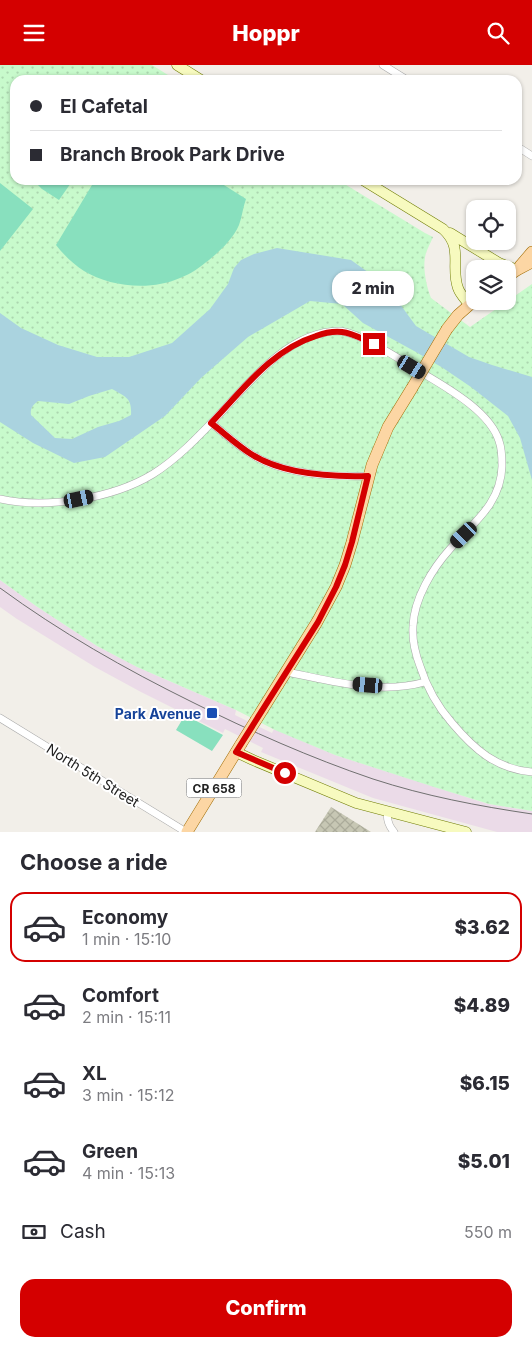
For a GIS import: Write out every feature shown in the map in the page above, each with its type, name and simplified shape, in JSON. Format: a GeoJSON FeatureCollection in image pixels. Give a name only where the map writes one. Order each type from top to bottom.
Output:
{"type":"FeatureCollection","features":[{"type":"Feature","properties":{"kind":"main road"},"geometry":{"type":"LineString","coordinates":[[516,269],[532,252]]}},
{"type":"Feature","properties":{"kind":"main road"},"geometry":{"type":"LineString","coordinates":[[516,271],[532,262]]}},
{"type":"Feature","properties":{"kind":"main road","name":"CR 658"},"geometry":{"type":"LineString","coordinates":[[186,832],[318,622],[340,576],[352,542],[368,476],[388,427],[447,329],[466,308]]}},
{"type":"Feature","properties":{"kind":"street"},"geometry":{"type":"LineString","coordinates":[[177,65],[193,75]]}},
{"type":"Feature","properties":{"kind":"street"},"geometry":{"type":"LineString","coordinates":[[383,65],[399,75]]}},
{"type":"Feature","properties":{"kind":"street"},"geometry":{"type":"LineString","coordinates":[[371,185],[494,260]]}},
{"type":"Feature","properties":{"kind":"street"},"geometry":{"type":"LineString","coordinates":[[443,229],[450,236],[454,244],[457,284],[460,293],[466,298]]}},
{"type":"Feature","properties":{"kind":"street"},"geometry":{"type":"LineString","coordinates":[[0,499],[31,503],[69,501],[100,495],[129,486],[162,468],[185,449],[258,373],[282,352],[296,343],[312,337],[341,331],[374,344],[443,385],[469,404],[486,420],[497,435],[501,445],[500,482],[496,495],[485,513],[439,563],[427,581],[413,620],[413,640],[425,682],[436,703],[463,736],[489,758],[519,771],[532,772]]}},
{"type":"Feature","properties":{"kind":"street"},"geometry":{"type":"LineString","coordinates":[[211,423],[251,455],[276,465],[305,473],[354,477],[368,476]]}},
{"type":"Feature","properties":{"kind":"street"},"geometry":{"type":"LineString","coordinates":[[287,672],[337,682],[383,687],[404,687],[425,682]]}},
{"type":"Feature","properties":{"kind":"street","name":"North 5th Street"},"geometry":{"type":"LineString","coordinates":[[0,718],[186,832]]}},
{"type":"Feature","properties":{"kind":"street"},"geometry":{"type":"LineString","coordinates":[[239,748],[253,760],[350,800],[466,832]]}},
{"type":"Feature","properties":{"kind":"street"},"geometry":{"type":"LineString","coordinates":[[388,811],[388,822],[394,832]]}},
{"type":"Feature","properties":{"kind":"shaded area"},"geometry":{"type":"Polygon","coordinates":[[[0,580],[97,646],[137,667],[236,710],[235,715],[272,733],[274,729],[335,755],[488,804],[532,811],[532,832],[497,832],[373,798],[261,752],[263,748],[225,729],[223,733],[95,667],[17,619],[0,607],[0,580]]]}},
{"type":"Feature","properties":{"kind":"shaded area"},"geometry":{"type":"Polygon","coordinates":[[[331,807],[371,832],[315,832],[331,807]]]}},
{"type":"Feature","properties":{"kind":"green space"},"geometry":{"type":"Polygon","coordinates":[[[0,65],[152,65],[168,75],[10,75],[10,185],[346,185],[433,237],[426,253],[424,264],[431,298],[470,327],[495,310],[516,310],[516,295],[532,284],[532,811],[489,804],[335,755],[275,730],[236,710],[137,667],[97,646],[0,580],[0,65]]]}},
{"type":"Feature","properties":{"kind":"green space"},"geometry":{"type":"Polygon","coordinates":[[[0,183],[33,209],[0,251],[0,183]]]}},
{"type":"Feature","properties":{"kind":"green space"},"geometry":{"type":"Polygon","coordinates":[[[38,185],[70,185],[59,200],[38,185]]]}},
{"type":"Feature","properties":{"kind":"green space"},"geometry":{"type":"Polygon","coordinates":[[[92,185],[224,185],[246,199],[239,225],[222,249],[188,274],[169,282],[144,286],[106,281],[84,271],[56,245],[92,185]]]}},
{"type":"Feature","properties":{"kind":"green space"},"geometry":{"type":"Polygon","coordinates":[[[185,715],[223,735],[212,751],[176,730],[185,715]]]}},
{"type":"Feature","properties":{"kind":"water"},"geometry":{"type":"Polygon","coordinates":[[[277,248],[351,260],[386,285],[416,326],[469,357],[532,377],[532,480],[520,438],[508,416],[443,368],[363,323],[342,304],[310,301],[248,337],[201,378],[165,416],[105,457],[74,463],[33,443],[0,422],[0,313],[21,328],[58,345],[97,357],[129,357],[172,343],[210,309],[228,284],[234,268],[241,260],[254,254],[277,248]],[[112,389],[69,404],[38,401],[32,407],[31,415],[55,438],[72,439],[131,415],[129,401],[112,389]]]}},
{"type":"Feature","properties":{"kind":"tram line"},"geometry":{"type":"LineString","coordinates":[[0,588],[69,635],[118,663],[192,702],[281,743],[350,771],[412,791],[492,808],[532,814]]}},
{"type":"Feature","properties":{"kind":"place","name":"Park Avenue"},"geometry":{"type":"Point","coordinates":[212,713]}},
{"type":"Feature","properties":{"kind":"route"},"geometry":{"type":"LineString","coordinates":[[285,773],[236,752],[318,622],[336,587],[352,542],[368,476],[354,477],[305,473],[281,467],[251,455],[211,423],[264,367],[296,343],[327,333],[341,331],[374,344]]}}]}
